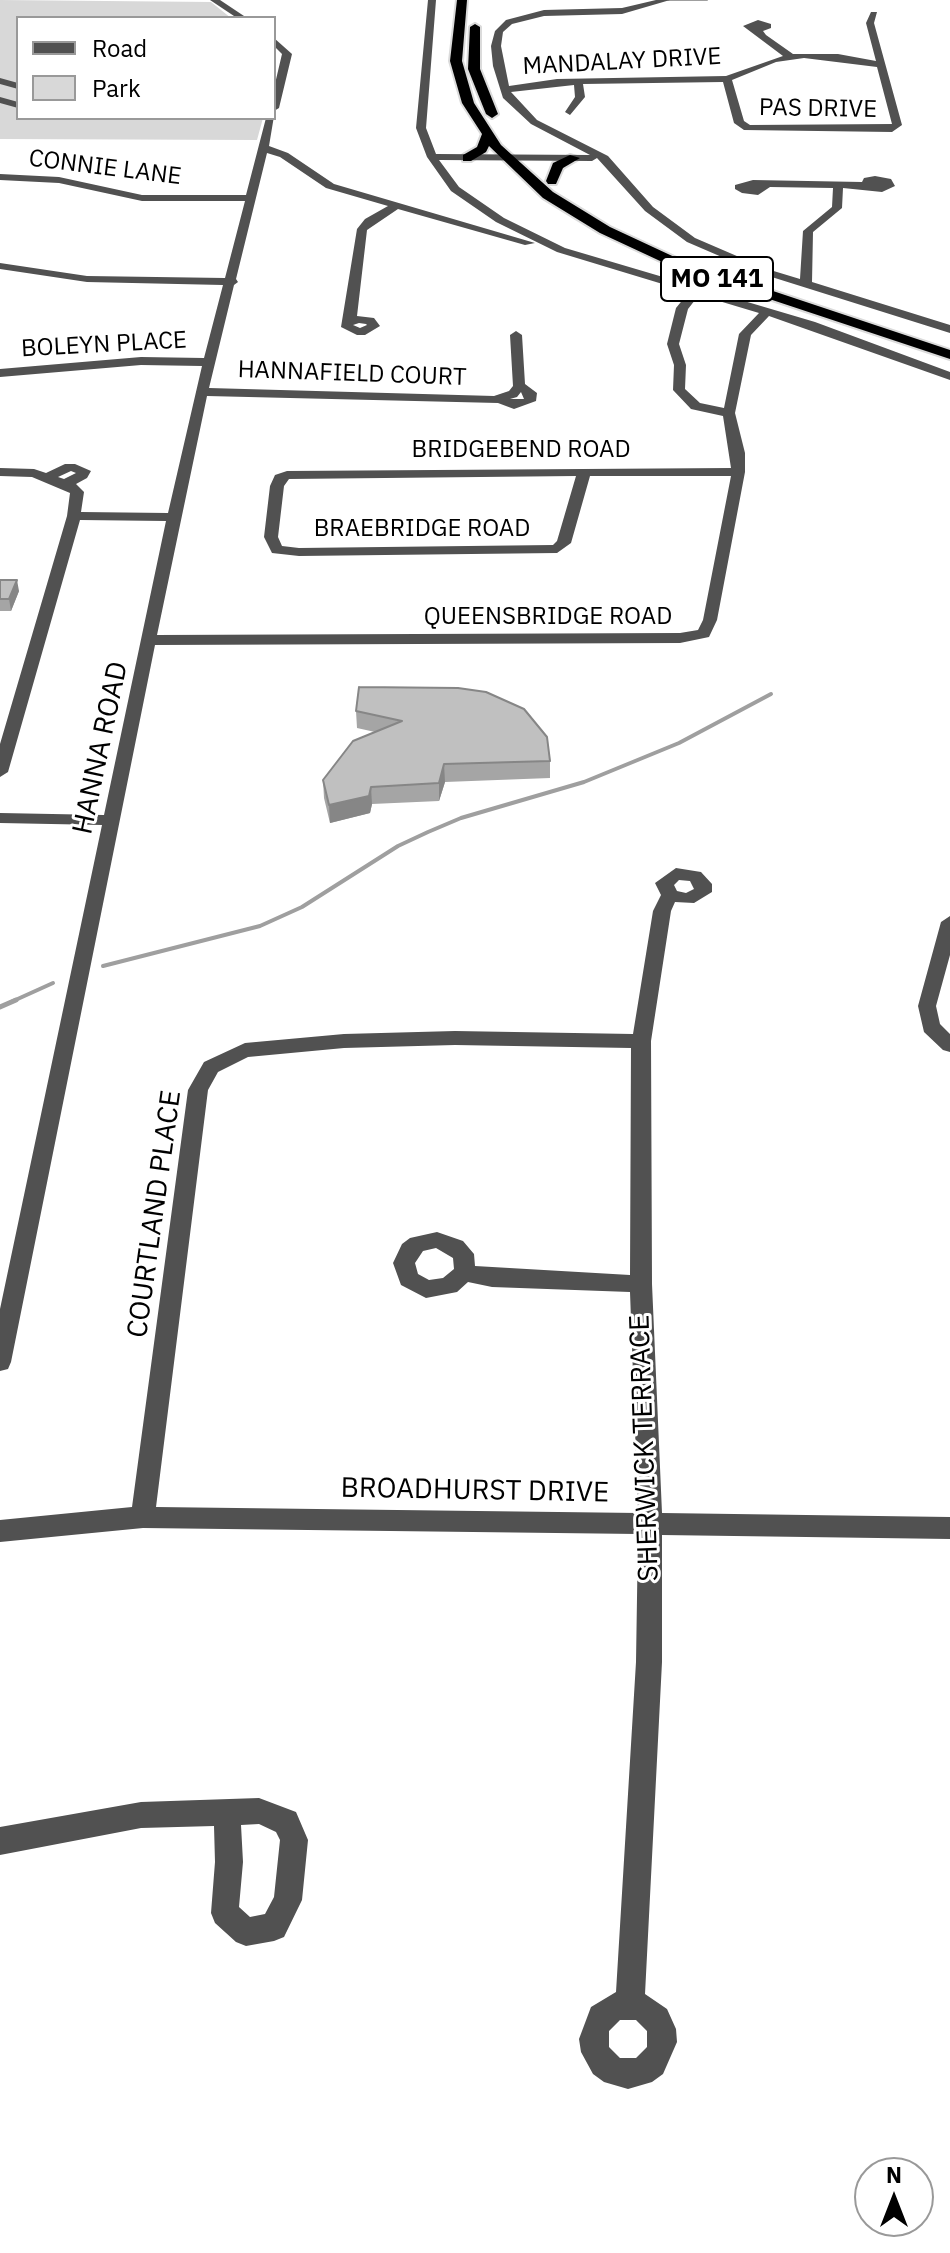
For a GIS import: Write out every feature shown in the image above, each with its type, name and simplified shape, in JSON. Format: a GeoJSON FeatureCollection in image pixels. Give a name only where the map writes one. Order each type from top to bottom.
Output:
{"type":"FeatureCollection","features":[{"type":"Feature","properties":{"kind":"highway","name":"MO 141"},"geometry":{"type":"LineString","coordinates":[[462,0],[456,51],[457,71],[468,103],[487,135],[510,152],[565,207],[652,253],[734,285],[950,355]]}},
{"type":"Feature","properties":{"kind":"highway"},"geometry":{"type":"LineString","coordinates":[[477,11],[474,69],[480,90],[497,123]]}},
{"type":"Feature","properties":{"kind":"highway"},"geometry":{"type":"LineString","coordinates":[[467,158],[482,149],[487,135]]}},
{"type":"Feature","properties":{"kind":"highway","name":"MO 141"},"geometry":{"type":"LineString","coordinates":[[510,152],[526,158],[552,181],[609,219],[690,258],[950,343]]}},
{"type":"Feature","properties":{"kind":"highway"},"geometry":{"type":"LineString","coordinates":[[552,181],[557,166],[574,158]]}},
{"type":"Feature","properties":{"kind":"street"},"geometry":{"type":"LineString","coordinates":[[214,0],[240,16]]}},
{"type":"Feature","properties":{"kind":"street"},"geometry":{"type":"LineString","coordinates":[[432,0],[421,128],[432,157],[455,189],[500,220],[561,250]]}},
{"type":"Feature","properties":{"kind":"street"},"geometry":{"type":"LineString","coordinates":[[664,1],[622,11],[536,14],[509,22],[499,31],[496,46],[505,90],[513,104],[526,116],[604,158],[649,209],[679,233],[724,256],[950,329]]}},
{"type":"Feature","properties":{"kind":"street"},"geometry":{"type":"LineString","coordinates":[[874,14],[870,23],[891,128]]}},
{"type":"Feature","properties":{"kind":"street"},"geometry":{"type":"LineString","coordinates":[[758,30],[762,37],[790,56]]}},
{"type":"Feature","properties":{"kind":"street"},"geometry":{"type":"LineString","coordinates":[[276,43],[287,54],[276,98]]}},
{"type":"Feature","properties":{"kind":"street","name":"MANDALAY DRIVE"},"geometry":{"type":"LineString","coordinates":[[505,90],[578,82],[727,79],[790,56],[821,55],[880,65]]}},
{"type":"Feature","properties":{"kind":"street","name":"PAS DRIVE"},"geometry":{"type":"LineString","coordinates":[[727,79],[745,126],[891,128],[899,134],[908,131]]}},
{"type":"Feature","properties":{"kind":"street"},"geometry":{"type":"LineString","coordinates":[[570,112],[580,97],[578,82]]}},
{"type":"Feature","properties":{"kind":"street","name":"HANNA ROAD"},"geometry":{"type":"LineString","coordinates":[[0,1362],[177,517],[193,425],[232,282],[271,120]]}},
{"type":"Feature","properties":{"kind":"street"},"geometry":{"type":"LineString","coordinates":[[574,158],[580,152],[579,143]]}},
{"type":"Feature","properties":{"kind":"street"},"geometry":{"type":"LineString","coordinates":[[264,148],[284,155],[330,186],[394,207],[561,250],[851,338],[950,376]]}},
{"type":"Feature","properties":{"kind":"street"},"geometry":{"type":"LineString","coordinates":[[432,157],[467,158],[510,152]]}},
{"type":"Feature","properties":{"kind":"street"},"geometry":{"type":"LineString","coordinates":[[442,173],[447,167],[467,158]]}},
{"type":"Feature","properties":{"kind":"street"},"geometry":{"type":"LineString","coordinates":[[526,158],[604,158]]}},
{"type":"Feature","properties":{"kind":"street","name":"CONNIE LANE"},"geometry":{"type":"LineString","coordinates":[[0,177],[59,180],[142,198],[253,198]]}},
{"type":"Feature","properties":{"kind":"street"},"geometry":{"type":"LineString","coordinates":[[767,184],[865,185]]}},
{"type":"Feature","properties":{"kind":"street"},"geometry":{"type":"LineString","coordinates":[[806,285],[808,231],[837,208],[838,184]]}},
{"type":"Feature","properties":{"kind":"street"},"geometry":{"type":"LineString","coordinates":[[350,321],[362,229],[369,221],[394,207]]}},
{"type":"Feature","properties":{"kind":"street"},"geometry":{"type":"LineString","coordinates":[[0,266],[87,279],[232,282]]}},
{"type":"Feature","properties":{"kind":"street"},"geometry":{"type":"LineString","coordinates":[[696,291],[682,308],[673,344],[680,365],[679,390],[696,406],[729,413]]}},
{"type":"Feature","properties":{"kind":"street","name":"QUEENSBRIDGE ROAD"},"geometry":{"type":"LineString","coordinates":[[151,640],[694,637],[704,634],[710,620],[738,472],[738,453],[729,413],[745,334],[766,313]]}},
{"type":"Feature","properties":{"kind":"street","name":"HANNAFIELD COURT"},"geometry":{"type":"LineString","coordinates":[[204,392],[499,399],[514,405],[530,401],[531,393],[519,386],[516,335]]}},
{"type":"Feature","properties":{"kind":"street","name":"BOLEYN PLACE"},"geometry":{"type":"LineString","coordinates":[[0,373],[141,361],[211,362]]}},
{"type":"Feature","properties":{"kind":"street"},"geometry":{"type":"LineString","coordinates":[[49,476],[70,467],[84,471],[67,483]]}},
{"type":"Feature","properties":{"kind":"street"},"geometry":{"type":"LineString","coordinates":[[0,472],[49,476],[67,483],[77,492],[74,516],[0,772]]}},
{"type":"Feature","properties":{"kind":"street","name":"BRAEBRIDGE ROAD"},"geometry":{"type":"LineString","coordinates":[[274,543],[261,544],[263,552],[273,556],[299,552],[557,549],[564,543],[584,472]]}},
{"type":"Feature","properties":{"kind":"street","name":"BRIDGEBEND ROAD"},"geometry":{"type":"LineString","coordinates":[[274,543],[277,486],[280,478],[287,475],[738,472]]}},
{"type":"Feature","properties":{"kind":"street"},"geometry":{"type":"LineString","coordinates":[[74,516],[177,517]]}},
{"type":"Feature","properties":{"kind":"street"},"geometry":{"type":"LineString","coordinates":[[0,818],[112,820]]}},
{"type":"Feature","properties":{"kind":"street","name":"SHERWICK TERRACE"},"geometry":{"type":"LineString","coordinates":[[630,2003],[649,1662],[650,1522],[641,1284],[641,1041],[662,911],[670,895]]}},
{"type":"Feature","properties":{"kind":"street"},"geometry":{"type":"LineString","coordinates":[[950,922],[927,1006],[931,1027],[950,1045]]}},
{"type":"Feature","properties":{"kind":"street","name":"COURTLAND PLACE"},"geometry":{"type":"LineString","coordinates":[[143,1517],[198,1090],[211,1067],[245,1050],[344,1041],[455,1038],[641,1041]]}},
{"type":"Feature","properties":{"kind":"street"},"geometry":{"type":"LineString","coordinates":[[464,1273],[492,1278],[641,1284]]}},
{"type":"Feature","properties":{"kind":"street","name":"BROADHURST DRIVE"},"geometry":{"type":"LineString","coordinates":[[0,1531],[143,1517],[950,1528]]}},
{"type":"Feature","properties":{"kind":"street"},"geometry":{"type":"LineString","coordinates":[[0,1841],[141,1815],[227,1814]]}},
{"type":"Feature","properties":{"kind":"green space"},"geometry":{"type":"Polygon","coordinates":[[[0,0],[211,2],[228,16],[16,16],[16,120],[262,120],[257,140],[0,139],[0,0]]]}},
{"type":"Feature","properties":{"kind":"building"},"geometry":{"type":"Polygon","coordinates":[[[0,580],[17,580],[9,599],[0,599],[0,580]]]}},
{"type":"Feature","properties":{"kind":"building"},"geometry":{"type":"Polygon","coordinates":[[[359,687],[458,688],[486,692],[524,709],[547,737],[550,761],[444,764],[439,783],[371,787],[369,796],[329,805],[323,780],[353,741],[402,721],[356,711],[359,687]]]}},
{"type":"Feature","properties":{"kind":"waterway"},"geometry":{"type":"LineString","coordinates":[[668,0],[707,0]]}},
{"type":"Feature","properties":{"kind":"waterway"},"geometry":{"type":"LineString","coordinates":[[103,966],[260,926],[302,907],[398,846],[428,832],[461,818],[584,782],[679,743],[771,694]]}},
{"type":"Feature","properties":{"kind":"waterway"},"geometry":{"type":"LineString","coordinates":[[11,1002],[53,983]]}},
{"type":"Feature","properties":{"kind":"waterway"},"geometry":{"type":"LineString","coordinates":[[0,1007],[16,1000]]}}]}
